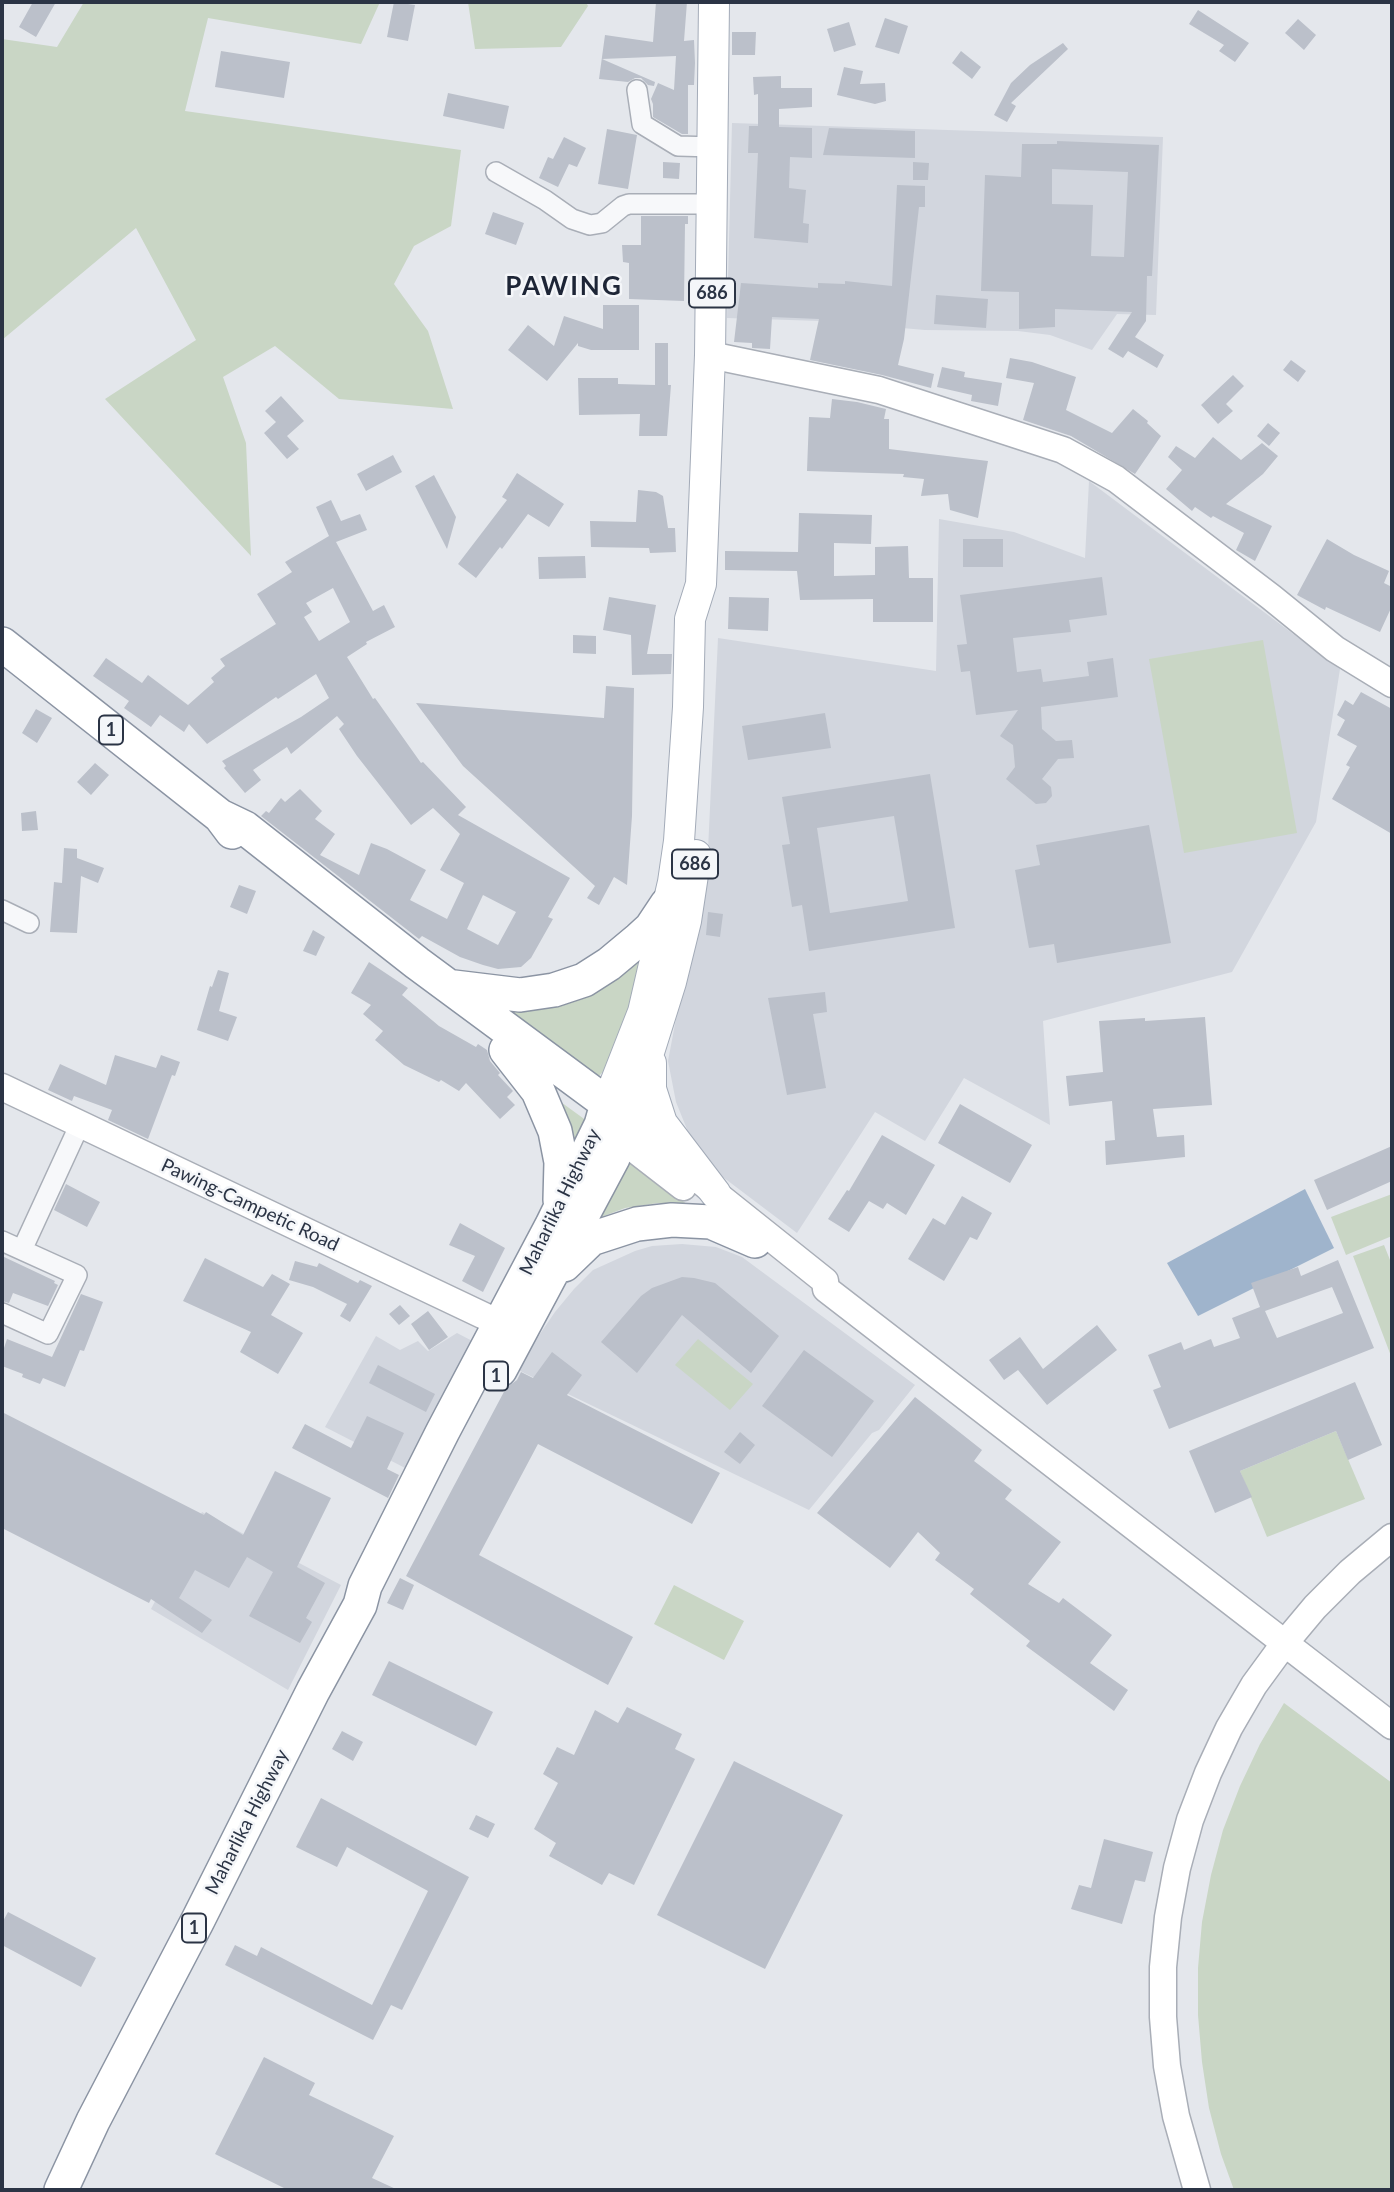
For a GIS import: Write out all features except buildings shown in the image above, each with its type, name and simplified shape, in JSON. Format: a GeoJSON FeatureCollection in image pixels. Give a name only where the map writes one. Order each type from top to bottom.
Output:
{"type":"FeatureCollection","features":[{"type":"Feature","properties":{"kind":"highway","name":"Maharlika Highway"},"geometry":{"type":"LineString","coordinates":[[2,644],[220,817],[237,839],[443,997],[506,1050],[614,1121]]}},
{"type":"Feature","properties":{"kind":"highway","name":"Maharlika Highway"},"geometry":{"type":"LineString","coordinates":[[220,817],[245,828],[448,986],[614,1121]]}},
{"type":"Feature","properties":{"kind":"highway","name":"686"},"geometry":{"type":"LineString","coordinates":[[448,986],[520,995],[554,990],[584,981],[645,934],[667,904]]}},
{"type":"Feature","properties":{"kind":"highway","name":"1"},"geometry":{"type":"LineString","coordinates":[[506,1050],[538,1091],[555,1131],[561,1163],[561,1196],[552,1225]]}},
{"type":"Feature","properties":{"kind":"highway","name":"Maharlika Highway"},"geometry":{"type":"LineString","coordinates":[[61,2190],[93,2121],[197,1922],[308,1700],[360,1605],[365,1586],[499,1324],[552,1225],[614,1121]]}},
{"type":"Feature","properties":{"kind":"highway","name":"Maharlika Highway"},"geometry":{"type":"LineString","coordinates":[[360,1605],[377,1591],[550,1279],[614,1121]]}},
{"type":"Feature","properties":{"kind":"highway"},"geometry":{"type":"LineString","coordinates":[[550,1279],[591,1239],[630,1225],[672,1220],[710,1222],[755,1241]]}},
{"type":"Feature","properties":{"kind":"main road","name":"686"},"geometry":{"type":"LineString","coordinates":[[614,1121],[673,882],[680,829],[688,707],[690,619],[701,584],[710,355],[714,2]]}},
{"type":"Feature","properties":{"kind":"main road","name":"686"},"geometry":{"type":"LineString","coordinates":[[614,1121],[651,1049],[686,921],[699,836],[710,674],[710,612],[701,584]]}},
{"type":"Feature","properties":{"kind":"main road","name":"686"},"geometry":{"type":"LineString","coordinates":[[651,1049],[651,1089],[662,1123],[716,1194]]}},
{"type":"Feature","properties":{"kind":"street"},"geometry":{"type":"LineString","coordinates":[[637,90],[642,124],[678,146],[714,147]]}},
{"type":"Feature","properties":{"kind":"street"},"geometry":{"type":"LineString","coordinates":[[495,172],[545,200],[572,219],[596,226],[629,204],[713,204]]}},
{"type":"Feature","properties":{"kind":"street"},"geometry":{"type":"LineString","coordinates":[[710,355],[879,390],[1063,450],[1116,479],[1335,649],[1392,684]]}},
{"type":"Feature","properties":{"kind":"street"},"geometry":{"type":"LineString","coordinates":[[2,910],[29,923]]}},
{"type":"Feature","properties":{"kind":"street","name":"Pawing-Campetic Road"},"geometry":{"type":"LineString","coordinates":[[2,1087],[499,1324]]}},
{"type":"Feature","properties":{"kind":"street","name":"686"},"geometry":{"type":"LineString","coordinates":[[614,1121],[716,1194],[825,1281],[826,1289]]}},
{"type":"Feature","properties":{"kind":"street","name":"686"},"geometry":{"type":"LineString","coordinates":[[614,1121],[816,1290],[826,1289],[1392,1726]]}},
{"type":"Feature","properties":{"kind":"street"},"geometry":{"type":"LineString","coordinates":[[22,1250],[80,1124]]}},
{"type":"Feature","properties":{"kind":"street"},"geometry":{"type":"LineString","coordinates":[[2,1241],[77,1275],[48,1334],[2,1313]]}},
{"type":"Feature","properties":{"kind":"street"},"geometry":{"type":"LineString","coordinates":[[1197,2190],[1175,2116],[1163,2017],[1163,1967],[1168,1917],[1180,1856],[1208,1773],[1229,1728],[1254,1685],[1315,1607],[1350,1572],[1392,1537]]}},
{"type":"Feature","properties":{"kind":"shaded area"},"geometry":{"type":"Polygon","coordinates":[[[732,123],[1163,137],[1156,315],[1117,314],[1092,350],[1050,335],[1018,331],[925,330],[821,321],[727,318],[732,123]]]}},
{"type":"Feature","properties":{"kind":"shaded area"},"geometry":{"type":"Polygon","coordinates":[[[1089,481],[1340,669],[1316,822],[1232,972],[1043,1021],[1050,1125],[964,1078],[925,1141],[875,1112],[797,1233],[699,1159],[676,1102],[668,1061],[708,850],[718,638],[936,671],[939,519],[1014,532],[1085,558],[1089,481]]]}},
{"type":"Feature","properties":{"kind":"shaded area"},"geometry":{"type":"Polygon","coordinates":[[[682,1244],[716,1247],[742,1257],[915,1385],[809,1510],[516,1369],[555,1312],[593,1270],[652,1246],[682,1244]]]}},
{"type":"Feature","properties":{"kind":"shaded area"},"geometry":{"type":"Polygon","coordinates":[[[457,1333],[480,1345],[411,1471],[325,1427],[376,1336],[400,1350],[418,1341],[428,1351],[457,1333]]]}},
{"type":"Feature","properties":{"kind":"shaded area"},"geometry":{"type":"Polygon","coordinates":[[[202,1512],[341,1585],[288,1690],[151,1609],[202,1512]]]}},
{"type":"Feature","properties":{"kind":"green space"},"geometry":{"type":"Polygon","coordinates":[[[84,2],[380,2],[361,44],[208,18],[185,111],[461,150],[451,226],[414,246],[394,284],[428,331],[453,409],[339,399],[275,346],[223,377],[246,443],[251,556],[105,399],[196,340],[136,228],[2,340],[2,39],[57,47],[84,2]]]}},
{"type":"Feature","properties":{"kind":"green space"},"geometry":{"type":"Polygon","coordinates":[[[468,2],[586,2],[588,6],[561,47],[475,49],[468,2]]]}},
{"type":"Feature","properties":{"kind":"green space"},"geometry":{"type":"Polygon","coordinates":[[[1263,640],[1297,833],[1184,853],[1149,659],[1263,640]]]}},
{"type":"Feature","properties":{"kind":"green space"},"geometry":{"type":"Polygon","coordinates":[[[638,950],[643,966],[608,1066],[599,1076],[594,1077],[496,1005],[638,950]]]}},
{"type":"Feature","properties":{"kind":"green space"},"geometry":{"type":"Polygon","coordinates":[[[547,1092],[587,1121],[574,1171],[547,1092]]]}},
{"type":"Feature","properties":{"kind":"green space"},"geometry":{"type":"Polygon","coordinates":[[[631,1162],[689,1206],[658,1203],[625,1208],[596,1219],[631,1162]]]}},
{"type":"Feature","properties":{"kind":"green space"},"geometry":{"type":"Polygon","coordinates":[[[1392,1194],[1392,1236],[1346,1255],[1331,1217],[1392,1194]]]}},
{"type":"Feature","properties":{"kind":"green space"},"geometry":{"type":"Polygon","coordinates":[[[1384,1245],[1392,1265],[1391,1356],[1353,1256],[1384,1245]]]}},
{"type":"Feature","properties":{"kind":"green space"},"geometry":{"type":"Polygon","coordinates":[[[698,1339],[753,1384],[730,1410],[675,1365],[698,1339]]]}},
{"type":"Feature","properties":{"kind":"green space"},"geometry":{"type":"Polygon","coordinates":[[[1336,1431],[1365,1499],[1267,1537],[1240,1471],[1336,1431]]]}},
{"type":"Feature","properties":{"kind":"green space"},"geometry":{"type":"Polygon","coordinates":[[[674,1585],[744,1621],[724,1660],[654,1624],[674,1585]]]}},
{"type":"Feature","properties":{"kind":"green space"},"geometry":{"type":"Polygon","coordinates":[[[1284,1703],[1392,1783],[1392,2190],[1234,2190],[1209,2108],[1198,2015],[1202,1922],[1223,1830],[1260,1744],[1284,1703]]]}},
{"type":"Feature","properties":{"kind":"water"},"geometry":{"type":"Polygon","coordinates":[[[1305,1189],[1334,1248],[1198,1316],[1167,1263],[1305,1189]]]}},
{"type":"Feature","properties":{"kind":"district","name":"PAWING"},"geometry":{"type":"Point","coordinates":[564,287]}}]}
